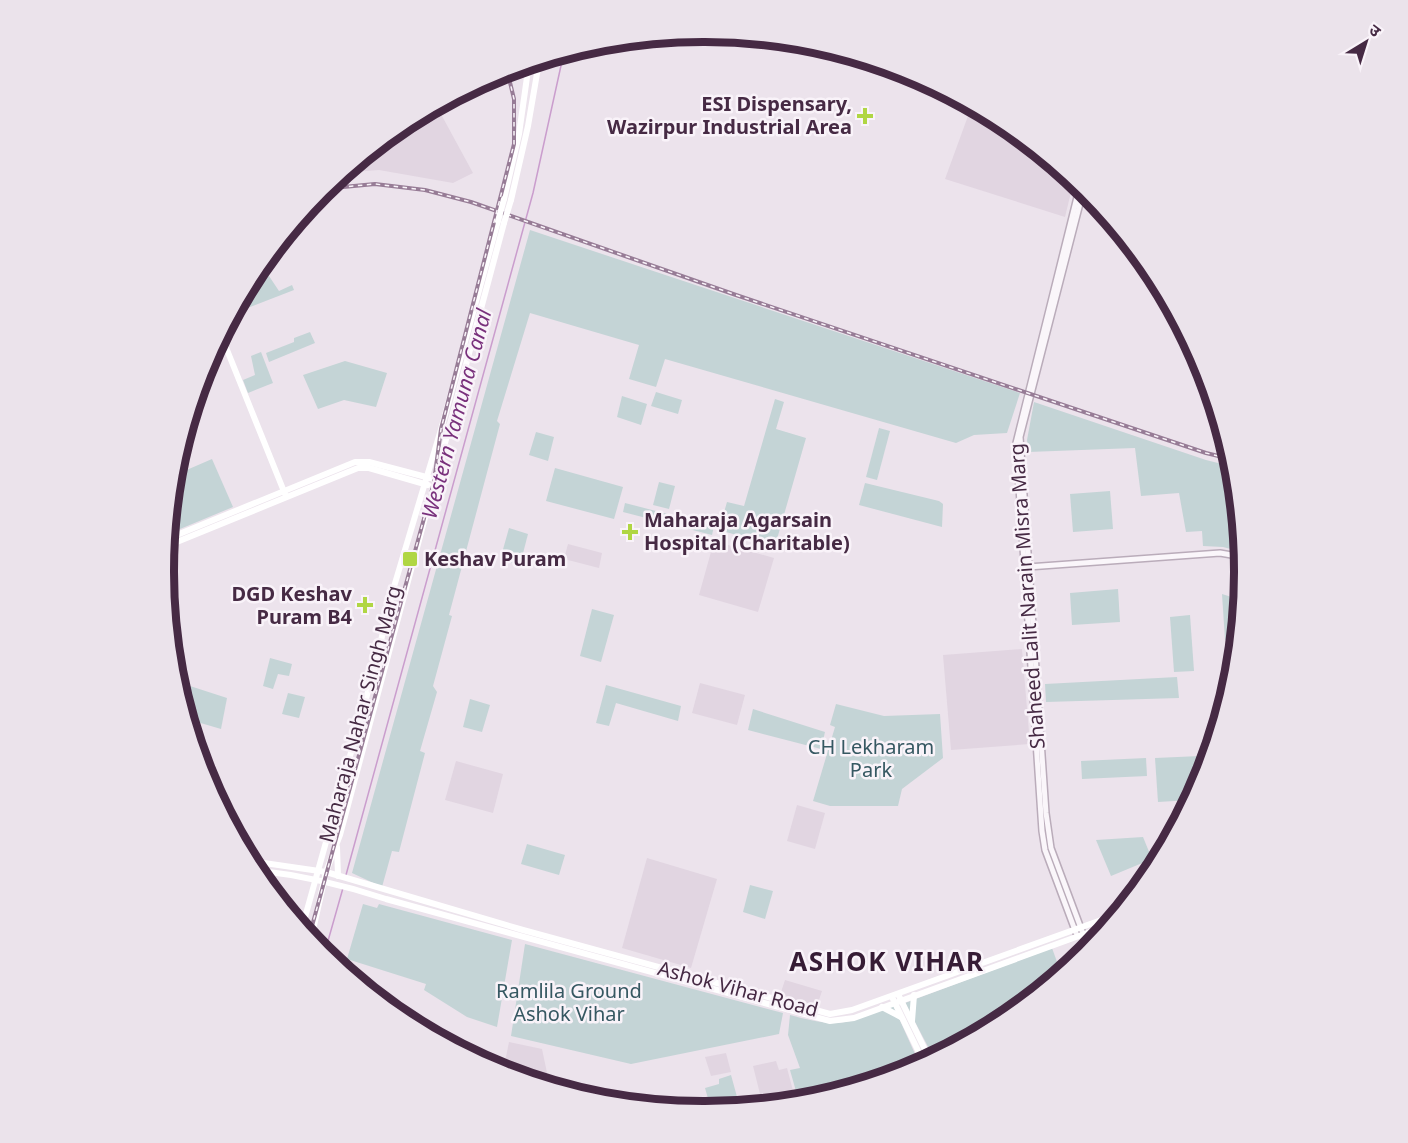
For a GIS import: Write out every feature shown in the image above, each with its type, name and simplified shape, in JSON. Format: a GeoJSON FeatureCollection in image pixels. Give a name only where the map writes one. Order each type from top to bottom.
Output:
{"type":"FeatureCollection","features":[{"type":"Feature","properties":{"kind":"main road"},"geometry":{"type":"LineString","coordinates":[[176,535],[365,467],[429,482],[511,200],[539,69]]}},
{"type":"Feature","properties":{"kind":"main road"},"geometry":{"type":"LineString","coordinates":[[461,369],[519,134],[529,72]]}},
{"type":"Feature","properties":{"kind":"main road"},"geometry":{"type":"LineString","coordinates":[[225,346],[283,495]]}},
{"type":"Feature","properties":{"kind":"main road"},"geometry":{"type":"LineString","coordinates":[[223,350],[283,495]]}},
{"type":"Feature","properties":{"kind":"main road","name":"Maharaja Nahar Singh Marg"},"geometry":{"type":"LineString","coordinates":[[305,919],[317,878],[323,871],[337,840],[421,539],[431,466],[461,369]]}},
{"type":"Feature","properties":{"kind":"main road"},"geometry":{"type":"LineString","coordinates":[[414,478],[431,466]]}},
{"type":"Feature","properties":{"kind":"main road"},"geometry":{"type":"LineString","coordinates":[[414,478],[422,495]]}},
{"type":"Feature","properties":{"kind":"main road","name":"Maharaja Nahar Singh Marg"},"geometry":{"type":"LineString","coordinates":[[313,929],[324,880],[323,871],[393,590],[422,495],[429,482]]}},
{"type":"Feature","properties":{"kind":"main road"},"geometry":{"type":"LineString","coordinates":[[176,542],[283,495]]}},
{"type":"Feature","properties":{"kind":"main road"},"geometry":{"type":"LineString","coordinates":[[337,840],[338,878]]}},
{"type":"Feature","properties":{"kind":"main road"},"geometry":{"type":"LineString","coordinates":[[262,863],[323,871],[350,883]]}},
{"type":"Feature","properties":{"kind":"main road"},"geometry":{"type":"LineString","coordinates":[[268,872],[324,880],[338,878]]}},
{"type":"Feature","properties":{"kind":"main road","name":"Ashok Vihar Road"},"geometry":{"type":"LineString","coordinates":[[350,883],[816,1011],[838,1014],[896,998],[1103,919]]}},
{"type":"Feature","properties":{"kind":"main road","name":"Ashok Vihar Road"},"geometry":{"type":"LineString","coordinates":[[350,883],[815,1019],[839,1021],[882,1007],[896,998],[915,995],[1092,932]]}},
{"type":"Feature","properties":{"kind":"main road"},"geometry":{"type":"LineString","coordinates":[[912,1026],[915,995]]}},
{"type":"Feature","properties":{"kind":"main road"},"geometry":{"type":"LineString","coordinates":[[896,998],[901,1018],[920,1055]]}},
{"type":"Feature","properties":{"kind":"main road"},"geometry":{"type":"LineString","coordinates":[[896,998],[926,1052]]}},
{"type":"Feature","properties":{"kind":"main road"},"geometry":{"type":"LineString","coordinates":[[882,1007],[901,1018]]}},
{"type":"Feature","properties":{"kind":"street","name":"Shaheed Lalit Narain Misra Marg"},"geometry":{"type":"LineString","coordinates":[[1027,567],[1017,431],[1077,196]]}},
{"type":"Feature","properties":{"kind":"street","name":"Shaheed Lalit Narain Misra Marg"},"geometry":{"type":"LineString","coordinates":[[1081,200],[1021,433],[1042,831],[1046,850],[1081,936]]}},
{"type":"Feature","properties":{"kind":"street"},"geometry":{"type":"LineString","coordinates":[[1027,567],[1220,553],[1233,555]]}},
{"type":"Feature","properties":{"kind":"shaded area"},"geometry":{"type":"Polygon","coordinates":[[[440,112],[473,173],[453,183],[379,170],[356,172],[410,131],[440,112]]]}},
{"type":"Feature","properties":{"kind":"shaded area"},"geometry":{"type":"Polygon","coordinates":[[[969,113],[1026,151],[1071,191],[1065,217],[945,179],[969,113]]]}},
{"type":"Feature","properties":{"kind":"shaded area"},"geometry":{"type":"Polygon","coordinates":[[[714,541],[774,558],[758,612],[699,595],[714,541]]]}},
{"type":"Feature","properties":{"kind":"shaded area"},"geometry":{"type":"Polygon","coordinates":[[[568,544],[602,553],[599,568],[564,559],[568,544]]]}},
{"type":"Feature","properties":{"kind":"shaded area"},"geometry":{"type":"Polygon","coordinates":[[[1022,649],[1030,744],[951,750],[943,655],[1022,649]]]}},
{"type":"Feature","properties":{"kind":"shaded area"},"geometry":{"type":"Polygon","coordinates":[[[700,683],[745,695],[737,725],[692,713],[700,683]]]}},
{"type":"Feature","properties":{"kind":"shaded area"},"geometry":{"type":"Polygon","coordinates":[[[456,761],[503,774],[493,813],[445,800],[456,761]]]}},
{"type":"Feature","properties":{"kind":"shaded area"},"geometry":{"type":"Polygon","coordinates":[[[797,805],[825,813],[815,849],[787,841],[797,805]]]}},
{"type":"Feature","properties":{"kind":"shaded area"},"geometry":{"type":"Polygon","coordinates":[[[647,858],[717,879],[691,968],[622,948],[647,858]]]}},
{"type":"Feature","properties":{"kind":"shaded area"},"geometry":{"type":"Polygon","coordinates":[[[785,980],[822,991],[816,1009],[779,998],[785,980]]]}},
{"type":"Feature","properties":{"kind":"shaded area"},"geometry":{"type":"Polygon","coordinates":[[[509,1042],[542,1049],[548,1077],[534,1073],[505,1062],[509,1042]]]}},
{"type":"Feature","properties":{"kind":"shaded area"},"geometry":{"type":"Polygon","coordinates":[[[726,1053],[731,1072],[711,1076],[705,1057],[726,1053]]]}},
{"type":"Feature","properties":{"kind":"shaded area"},"geometry":{"type":"Polygon","coordinates":[[[776,1061],[779,1070],[787,1068],[794,1093],[761,1097],[753,1066],[776,1061]]]}},
{"type":"Feature","properties":{"kind":"green space"},"geometry":{"type":"Polygon","coordinates":[[[530,230],[1020,393],[1007,433],[974,435],[956,443],[665,359],[656,387],[629,379],[639,345],[530,313],[497,421],[500,424],[449,615],[452,616],[433,686],[437,692],[420,751],[425,753],[399,852],[392,851],[382,887],[352,873],[530,230]]]}},
{"type":"Feature","properties":{"kind":"green space"},"geometry":{"type":"Polygon","coordinates":[[[267,273],[279,291],[292,285],[294,290],[245,309],[267,273]]]}},
{"type":"Feature","properties":{"kind":"green space"},"geometry":{"type":"Polygon","coordinates":[[[310,332],[315,343],[269,362],[266,353],[294,342],[294,338],[310,332]]]}},
{"type":"Feature","properties":{"kind":"green space"},"geometry":{"type":"Polygon","coordinates":[[[261,352],[273,383],[248,393],[243,380],[255,375],[251,356],[261,352]]]}},
{"type":"Feature","properties":{"kind":"green space"},"geometry":{"type":"Polygon","coordinates":[[[345,361],[387,373],[376,407],[344,400],[318,409],[303,375],[345,361]]]}},
{"type":"Feature","properties":{"kind":"green space"},"geometry":{"type":"Polygon","coordinates":[[[656,392],[682,400],[678,414],[651,406],[656,392]]]}},
{"type":"Feature","properties":{"kind":"green space"},"geometry":{"type":"Polygon","coordinates":[[[622,396],[647,404],[641,425],[617,417],[622,396]]]}},
{"type":"Feature","properties":{"kind":"green space"},"geometry":{"type":"Polygon","coordinates":[[[775,399],[784,402],[776,429],[806,438],[775,546],[719,530],[727,502],[744,506],[775,399]]]}},
{"type":"Feature","properties":{"kind":"green space"},"geometry":{"type":"Polygon","coordinates":[[[1034,402],[1222,464],[1229,502],[1233,550],[1203,546],[1202,531],[1186,532],[1179,493],[1141,496],[1135,448],[1028,452],[1027,440],[1034,402]]]}},
{"type":"Feature","properties":{"kind":"green space"},"geometry":{"type":"Polygon","coordinates":[[[879,428],[890,431],[877,480],[866,477],[879,428]]]}},
{"type":"Feature","properties":{"kind":"green space"},"geometry":{"type":"Polygon","coordinates":[[[536,432],[554,437],[548,461],[529,455],[536,432]]]}},
{"type":"Feature","properties":{"kind":"green space"},"geometry":{"type":"Polygon","coordinates":[[[212,459],[233,507],[177,530],[184,471],[212,459]]]}},
{"type":"Feature","properties":{"kind":"green space"},"geometry":{"type":"Polygon","coordinates":[[[555,468],[623,487],[614,519],[546,501],[555,468]]]}},
{"type":"Feature","properties":{"kind":"green space"},"geometry":{"type":"Polygon","coordinates":[[[659,482],[675,486],[669,509],[653,505],[659,482]]]}},
{"type":"Feature","properties":{"kind":"green space"},"geometry":{"type":"Polygon","coordinates":[[[865,483],[939,501],[943,504],[942,527],[859,505],[865,483]]]}},
{"type":"Feature","properties":{"kind":"green space"},"geometry":{"type":"Polygon","coordinates":[[[1110,491],[1113,529],[1073,532],[1070,494],[1110,491]]]}},
{"type":"Feature","properties":{"kind":"green space"},"geometry":{"type":"Polygon","coordinates":[[[625,503],[714,526],[712,535],[623,512],[625,503]]]}},
{"type":"Feature","properties":{"kind":"green space"},"geometry":{"type":"Polygon","coordinates":[[[509,528],[528,534],[520,565],[500,560],[509,528]]]}},
{"type":"Feature","properties":{"kind":"green space"},"geometry":{"type":"Polygon","coordinates":[[[1118,589],[1120,622],[1072,625],[1070,593],[1118,589]]]}},
{"type":"Feature","properties":{"kind":"green space"},"geometry":{"type":"Polygon","coordinates":[[[1222,594],[1233,597],[1229,638],[1225,640],[1222,594]]]}},
{"type":"Feature","properties":{"kind":"green space"},"geometry":{"type":"Polygon","coordinates":[[[592,609],[614,615],[601,662],[580,656],[592,609]]]}},
{"type":"Feature","properties":{"kind":"green space"},"geometry":{"type":"Polygon","coordinates":[[[1190,615],[1194,671],[1174,672],[1170,617],[1190,615]]]}},
{"type":"Feature","properties":{"kind":"green space"},"geometry":{"type":"Polygon","coordinates":[[[270,658],[292,664],[289,676],[278,674],[273,689],[263,686],[270,658]]]}},
{"type":"Feature","properties":{"kind":"green space"},"geometry":{"type":"Polygon","coordinates":[[[1177,677],[1179,698],[1046,702],[1045,684],[1177,677]]]}},
{"type":"Feature","properties":{"kind":"green space"},"geometry":{"type":"Polygon","coordinates":[[[606,685],[681,706],[678,721],[616,703],[609,726],[596,723],[606,685]]]}},
{"type":"Feature","properties":{"kind":"green space"},"geometry":{"type":"Polygon","coordinates":[[[190,686],[227,698],[221,729],[197,722],[189,691],[190,686]]]}},
{"type":"Feature","properties":{"kind":"green space"},"geometry":{"type":"Polygon","coordinates":[[[288,693],[305,697],[299,718],[282,714],[288,693]]]}},
{"type":"Feature","properties":{"kind":"green space"},"geometry":{"type":"Polygon","coordinates":[[[470,699],[490,705],[482,732],[463,727],[470,699]]]}},
{"type":"Feature","properties":{"kind":"green space","name":"CH Lekharam Park"},"geometry":{"type":"Polygon","coordinates":[[[836,704],[884,716],[940,714],[943,758],[902,789],[898,806],[830,806],[813,801],[835,727],[830,725],[836,704]]]}},
{"type":"Feature","properties":{"kind":"green space"},"geometry":{"type":"Polygon","coordinates":[[[753,709],[825,732],[821,749],[748,730],[753,709]]]}},
{"type":"Feature","properties":{"kind":"green space"},"geometry":{"type":"Polygon","coordinates":[[[1200,756],[1181,801],[1158,802],[1155,758],[1200,756]]]}},
{"type":"Feature","properties":{"kind":"green space"},"geometry":{"type":"Polygon","coordinates":[[[1146,758],[1147,776],[1082,779],[1081,761],[1146,758]]]}},
{"type":"Feature","properties":{"kind":"green space"},"geometry":{"type":"Polygon","coordinates":[[[1143,837],[1151,856],[1147,861],[1111,876],[1096,840],[1143,837]]]}},
{"type":"Feature","properties":{"kind":"green space"},"geometry":{"type":"Polygon","coordinates":[[[527,844],[565,855],[559,875],[521,864],[527,844]]]}},
{"type":"Feature","properties":{"kind":"green space"},"geometry":{"type":"Polygon","coordinates":[[[750,885],[773,891],[765,919],[743,912],[750,885]]]}},
{"type":"Feature","properties":{"kind":"green space"},"geometry":{"type":"Polygon","coordinates":[[[363,904],[377,908],[379,904],[512,940],[497,1027],[467,1017],[424,990],[426,984],[347,959],[363,904]]]}},
{"type":"Feature","properties":{"kind":"green space","name":"Ramlila Ground Ashok Vihar"},"geometry":{"type":"Polygon","coordinates":[[[525,944],[783,1013],[779,1034],[631,1064],[511,1036],[525,944]]]}},
{"type":"Feature","properties":{"kind":"green space"},"geometry":{"type":"Polygon","coordinates":[[[1052,948],[1058,965],[998,1012],[930,1050],[905,1003],[1052,948]]]}},
{"type":"Feature","properties":{"kind":"green space"},"geometry":{"type":"Polygon","coordinates":[[[893,1005],[916,1057],[841,1083],[796,1093],[790,1070],[800,1068],[788,1035],[790,1015],[833,1023],[864,1017],[893,1005]]]}},
{"type":"Feature","properties":{"kind":"green space"},"geometry":{"type":"Polygon","coordinates":[[[731,1075],[738,1100],[709,1101],[705,1088],[719,1084],[719,1079],[731,1075]]]}},
{"type":"Feature","properties":{"kind":"waterway","name":"Western Yamuna Canal"},"geometry":{"type":"LineString","coordinates":[[346,875],[533,193],[562,62]]}},
{"type":"Feature","properties":{"kind":"waterway","name":"Western Yamuna Canal"},"geometry":{"type":"LineString","coordinates":[[327,943],[343,888]]}},
{"type":"Feature","properties":{"kind":"railway"},"geometry":{"type":"LineString","coordinates":[[312,927],[434,482],[441,429],[514,144],[514,99],[509,79]]}},
{"type":"Feature","properties":{"kind":"railway"},"geometry":{"type":"LineString","coordinates":[[340,187],[375,184],[425,190],[471,202],[736,295],[1220,456]]}},
{"type":"Feature","properties":{"kind":"place","name":"ESI Dispensary, Wazirpur Industrial Area"},"geometry":{"type":"Point","coordinates":[865,116]}},
{"type":"Feature","properties":{"kind":"place","name":"Maharaja Agarsain Hospital (Charitable)"},"geometry":{"type":"Point","coordinates":[630,532]}},
{"type":"Feature","properties":{"kind":"place","name":"Keshav Puram"},"geometry":{"type":"Point","coordinates":[410,559]}},
{"type":"Feature","properties":{"kind":"place","name":"DGD Keshav Puram B4"},"geometry":{"type":"Point","coordinates":[365,605]}},
{"type":"Feature","properties":{"kind":"district","name":"ASHOK VIHAR"},"geometry":{"type":"Point","coordinates":[887,962]}}]}
